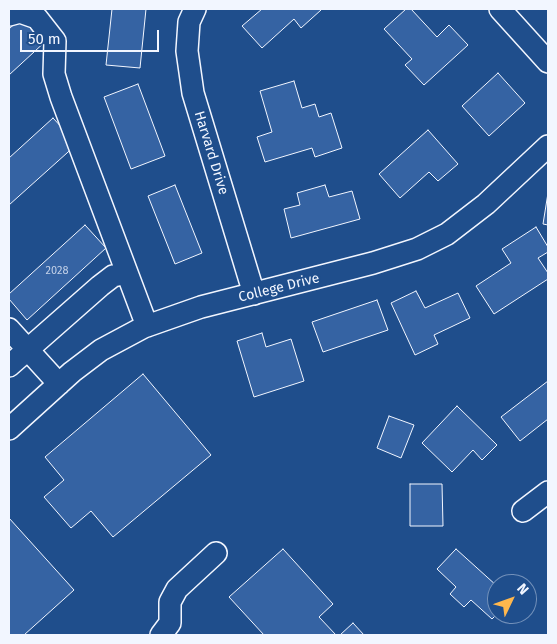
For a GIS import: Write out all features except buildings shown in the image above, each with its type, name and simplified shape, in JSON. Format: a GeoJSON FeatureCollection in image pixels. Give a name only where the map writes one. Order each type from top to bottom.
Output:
{"type":"FeatureCollection","features":[{"type":"Feature","properties":{"kind":"street","name":"Harvard Drive"},"geometry":{"type":"LineString","coordinates":[[195,9],[190,22],[187,51],[193,92],[254,294]]}},
{"type":"Feature","properties":{"kind":"street"},"geometry":{"type":"LineString","coordinates":[[500,9],[548,62]]}},
{"type":"Feature","properties":{"kind":"street"},"geometry":{"type":"LineString","coordinates":[[9,15],[20,12],[37,18],[55,41],[54,74],[61,97],[148,326]]}},
{"type":"Feature","properties":{"kind":"street","name":"College Drive"},"geometry":{"type":"LineString","coordinates":[[9,429],[59,384],[102,350],[148,326],[201,308],[374,263],[417,248],[447,234],[486,204],[548,146]]}},
{"type":"Feature","properties":{"kind":"street"},"geometry":{"type":"LineString","coordinates":[[9,366],[100,286],[113,276],[128,273]]}},
{"type":"Feature","properties":{"kind":"street"},"geometry":{"type":"LineString","coordinates":[[9,329],[59,384]]}},
{"type":"Feature","properties":{"kind":"street"},"geometry":{"type":"LineString","coordinates":[[523,511],[548,492]]}},
{"type":"Feature","properties":{"kind":"street"},"geometry":{"type":"LineString","coordinates":[[161,635],[170,624],[170,602],[177,589],[216,553]]}}]}
